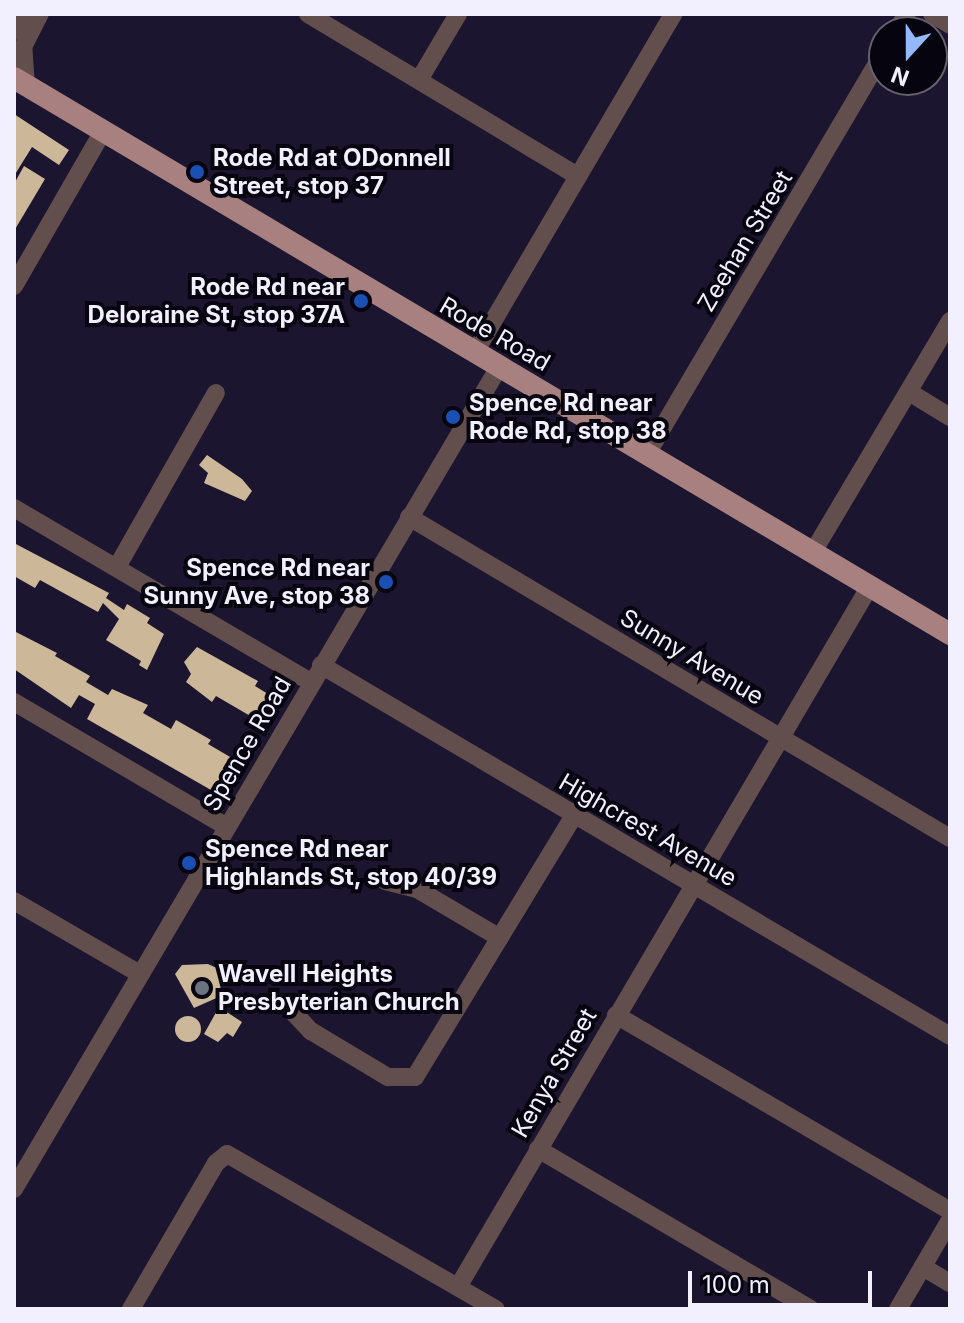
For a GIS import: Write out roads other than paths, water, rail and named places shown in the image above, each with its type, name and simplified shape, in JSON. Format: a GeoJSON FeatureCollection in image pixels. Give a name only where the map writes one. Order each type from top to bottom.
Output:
{"type":"FeatureCollection","features":[{"type":"Feature","properties":{"kind":"main road","name":"Rode Road"},"geometry":{"type":"LineString","coordinates":[[20,82],[950,634]]}},
{"type":"Feature","properties":{"kind":"street"},"geometry":{"type":"LineString","coordinates":[[14,31],[24,14]]}},
{"type":"Feature","properties":{"kind":"street"},"geometry":{"type":"LineString","coordinates":[[20,82],[23,47],[40,14]]}},
{"type":"Feature","properties":{"kind":"street"},"geometry":{"type":"LineString","coordinates":[[308,14],[578,176]]}},
{"type":"Feature","properties":{"kind":"street"},"geometry":{"type":"LineString","coordinates":[[419,80],[458,14]]}},
{"type":"Feature","properties":{"kind":"street"},"geometry":{"type":"LineString","coordinates":[[475,352],[673,14]]}},
{"type":"Feature","properties":{"kind":"street"},"geometry":{"type":"LineString","coordinates":[[932,14],[950,25]]}},
{"type":"Feature","properties":{"kind":"street","name":"Zeehan Street"},"geometry":{"type":"LineString","coordinates":[[647,454],[868,79]]}},
{"type":"Feature","properties":{"kind":"street"},"geometry":{"type":"LineString","coordinates":[[16,277],[103,131]]}},
{"type":"Feature","properties":{"kind":"street"},"geometry":{"type":"LineString","coordinates":[[813,552],[950,321]]}},
{"type":"Feature","properties":{"kind":"street","name":"Spence Road"},"geometry":{"type":"LineString","coordinates":[[14,1189],[499,367]]}},
{"type":"Feature","properties":{"kind":"street"},"geometry":{"type":"LineString","coordinates":[[909,392],[950,417]]}},
{"type":"Feature","properties":{"kind":"street"},"geometry":{"type":"LineString","coordinates":[[117,567],[216,393]]}},
{"type":"Feature","properties":{"kind":"street"},"geometry":{"type":"LineString","coordinates":[[14,508],[311,682]]}},
{"type":"Feature","properties":{"kind":"street","name":"Sunny Avenue"},"geometry":{"type":"LineString","coordinates":[[409,517],[950,838]]}},
{"type":"Feature","properties":{"kind":"street","name":"Kenya Street"},"geometry":{"type":"LineString","coordinates":[[458,1287],[870,586]]}},
{"type":"Feature","properties":{"kind":"street","name":"Highcrest Avenue"},"geometry":{"type":"LineString","coordinates":[[321,665],[950,1036]]}},
{"type":"Feature","properties":{"kind":"street"},"geometry":{"type":"LineString","coordinates":[[14,702],[227,827]]}},
{"type":"Feature","properties":{"kind":"street"},"geometry":{"type":"LineString","coordinates":[[294,1013],[311,1031],[388,1077],[411,1087],[574,815]]}},
{"type":"Feature","properties":{"kind":"street"},"geometry":{"type":"LineString","coordinates":[[385,881],[417,889],[500,938]]}},
{"type":"Feature","properties":{"kind":"street"},"geometry":{"type":"LineString","coordinates":[[14,901],[140,974]]}},
{"type":"Feature","properties":{"kind":"street"},"geometry":{"type":"LineString","coordinates":[[616,1015],[950,1211]]}},
{"type":"Feature","properties":{"kind":"street"},"geometry":{"type":"LineString","coordinates":[[538,1149],[811,1309]]}},
{"type":"Feature","properties":{"kind":"street"},"geometry":{"type":"LineString","coordinates":[[137,1307],[216,1163],[227,1154],[495,1309]]}},
{"type":"Feature","properties":{"kind":"street"},"geometry":{"type":"LineString","coordinates":[[898,1309],[950,1220]]}},
{"type":"Feature","properties":{"kind":"street"},"geometry":{"type":"LineString","coordinates":[[923,1267],[950,1283]]}},
{"type":"Feature","properties":{"kind":"place","name":"Rode Rd at ODonnell Street, stop 37"},"geometry":{"type":"Point","coordinates":[197,172]}},
{"type":"Feature","properties":{"kind":"place","name":"Rode Rd near Deloraine St, stop 37A"},"geometry":{"type":"Point","coordinates":[361,301]}},
{"type":"Feature","properties":{"kind":"place","name":"Spence Rd near Rode Rd, stop 38"},"geometry":{"type":"Point","coordinates":[453,417]}},
{"type":"Feature","properties":{"kind":"place","name":"Spence Rd near Sunny Ave, stop 38"},"geometry":{"type":"Point","coordinates":[386,582]}},
{"type":"Feature","properties":{"kind":"place","name":"Spence Rd near Highlands St, stop 40/39"},"geometry":{"type":"Point","coordinates":[189,863]}},
{"type":"Feature","properties":{"kind":"place","name":"Wavell Heights Presbyterian Church"},"geometry":{"type":"Point","coordinates":[202,988]}}]}
